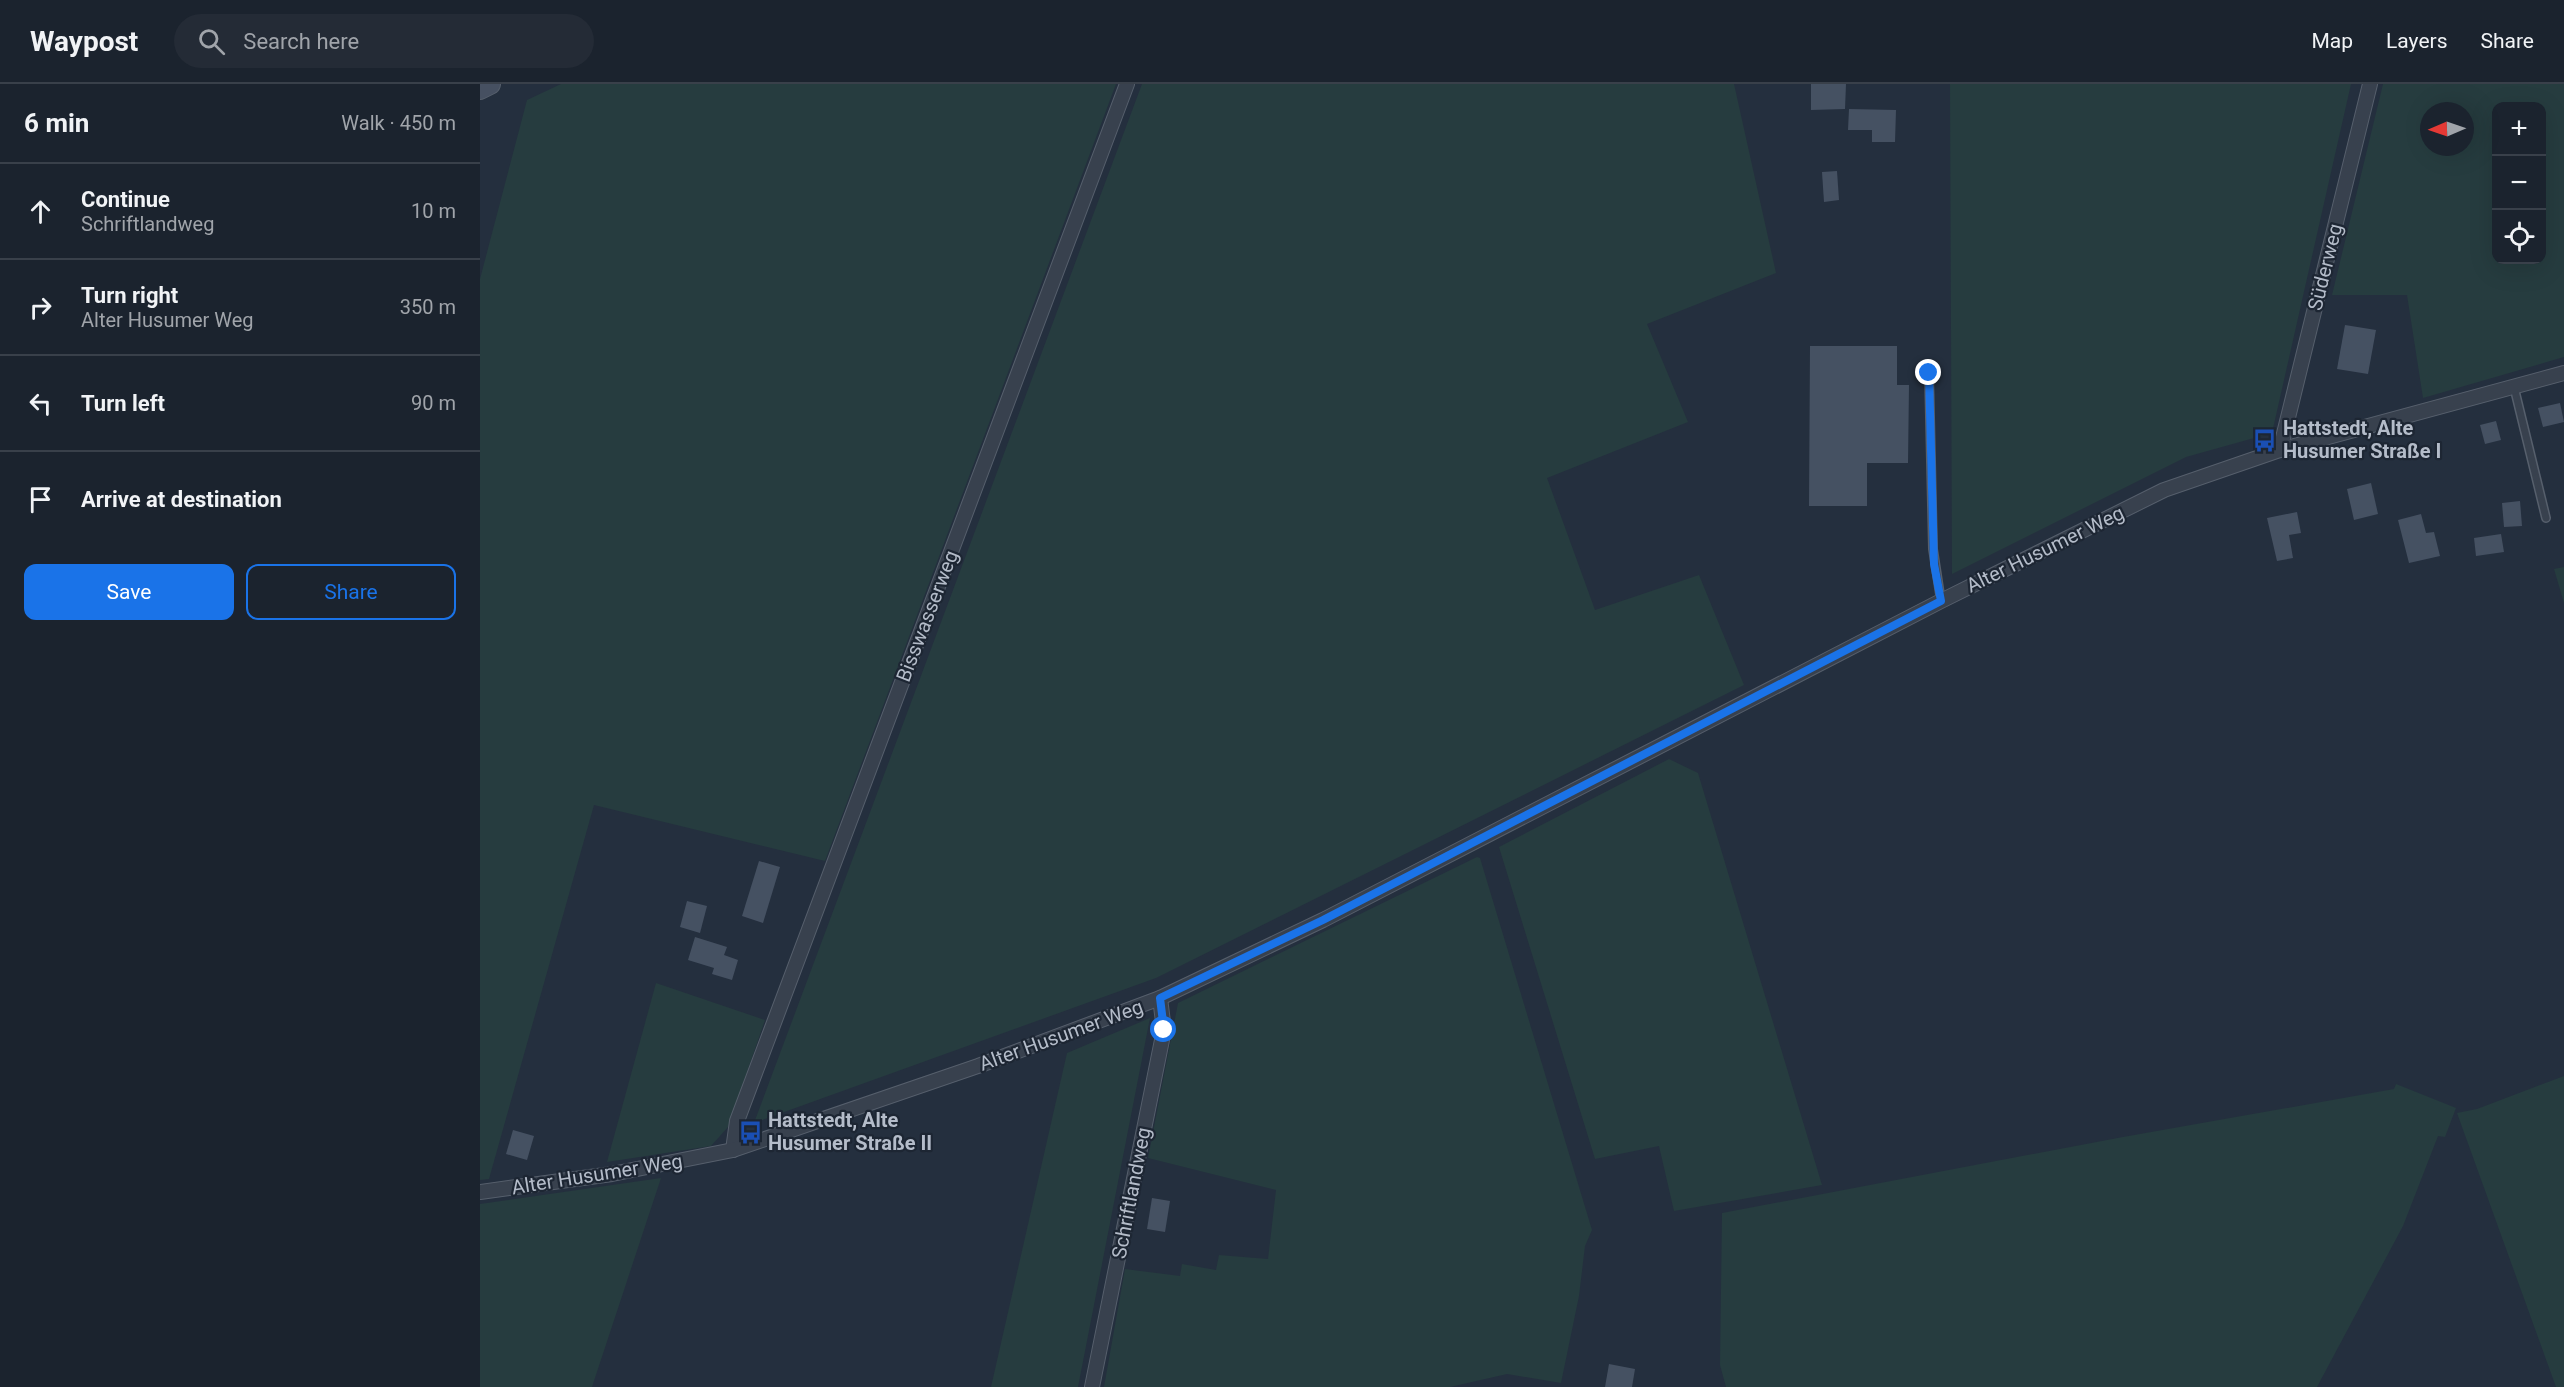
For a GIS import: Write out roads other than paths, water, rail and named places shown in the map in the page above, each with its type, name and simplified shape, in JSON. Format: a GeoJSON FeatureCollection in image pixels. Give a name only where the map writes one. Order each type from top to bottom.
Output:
{"type":"FeatureCollection","features":[{"type":"Feature","properties":{"kind":"main road"},"geometry":{"type":"LineString","coordinates":[[480,89],[490,84]]}},
{"type":"Feature","properties":{"kind":"street","name":"Bisswasserweg"},"geometry":{"type":"LineString","coordinates":[[733,1150],[742,1110],[1126,84]]}},
{"type":"Feature","properties":{"kind":"street","name":"Süderweg"},"geometry":{"type":"LineString","coordinates":[[2280,450],[2370,84]]}},
{"type":"Feature","properties":{"kind":"street","name":"Alter Husumer Weg"},"geometry":{"type":"LineString","coordinates":[[480,1192],[612,1174],[733,1150],[978,1066],[1160,998],[1323,920],[1941,601],[2164,490],[2280,450],[2564,374]]}},
{"type":"Feature","properties":{"kind":"street","name":"Schriftlandweg"},"geometry":{"type":"LineString","coordinates":[[1092,1387],[1164,1030],[1160,998]]}},
{"type":"Feature","properties":{"kind":"lane"},"geometry":{"type":"LineString","coordinates":[[1929,373],[1934,556],[1941,601]]}},
{"type":"Feature","properties":{"kind":"lane"},"geometry":{"type":"LineString","coordinates":[[2514,387],[2546,518]]}},
{"type":"Feature","properties":{"kind":"place","name":"Hattstedt, Alte Husumer Straße I"},"geometry":{"type":"Point","coordinates":[2265,440]}},
{"type":"Feature","properties":{"kind":"place","name":"Hattstedt, Alte Husumer Straße II"},"geometry":{"type":"Point","coordinates":[750,1132]}}]}
